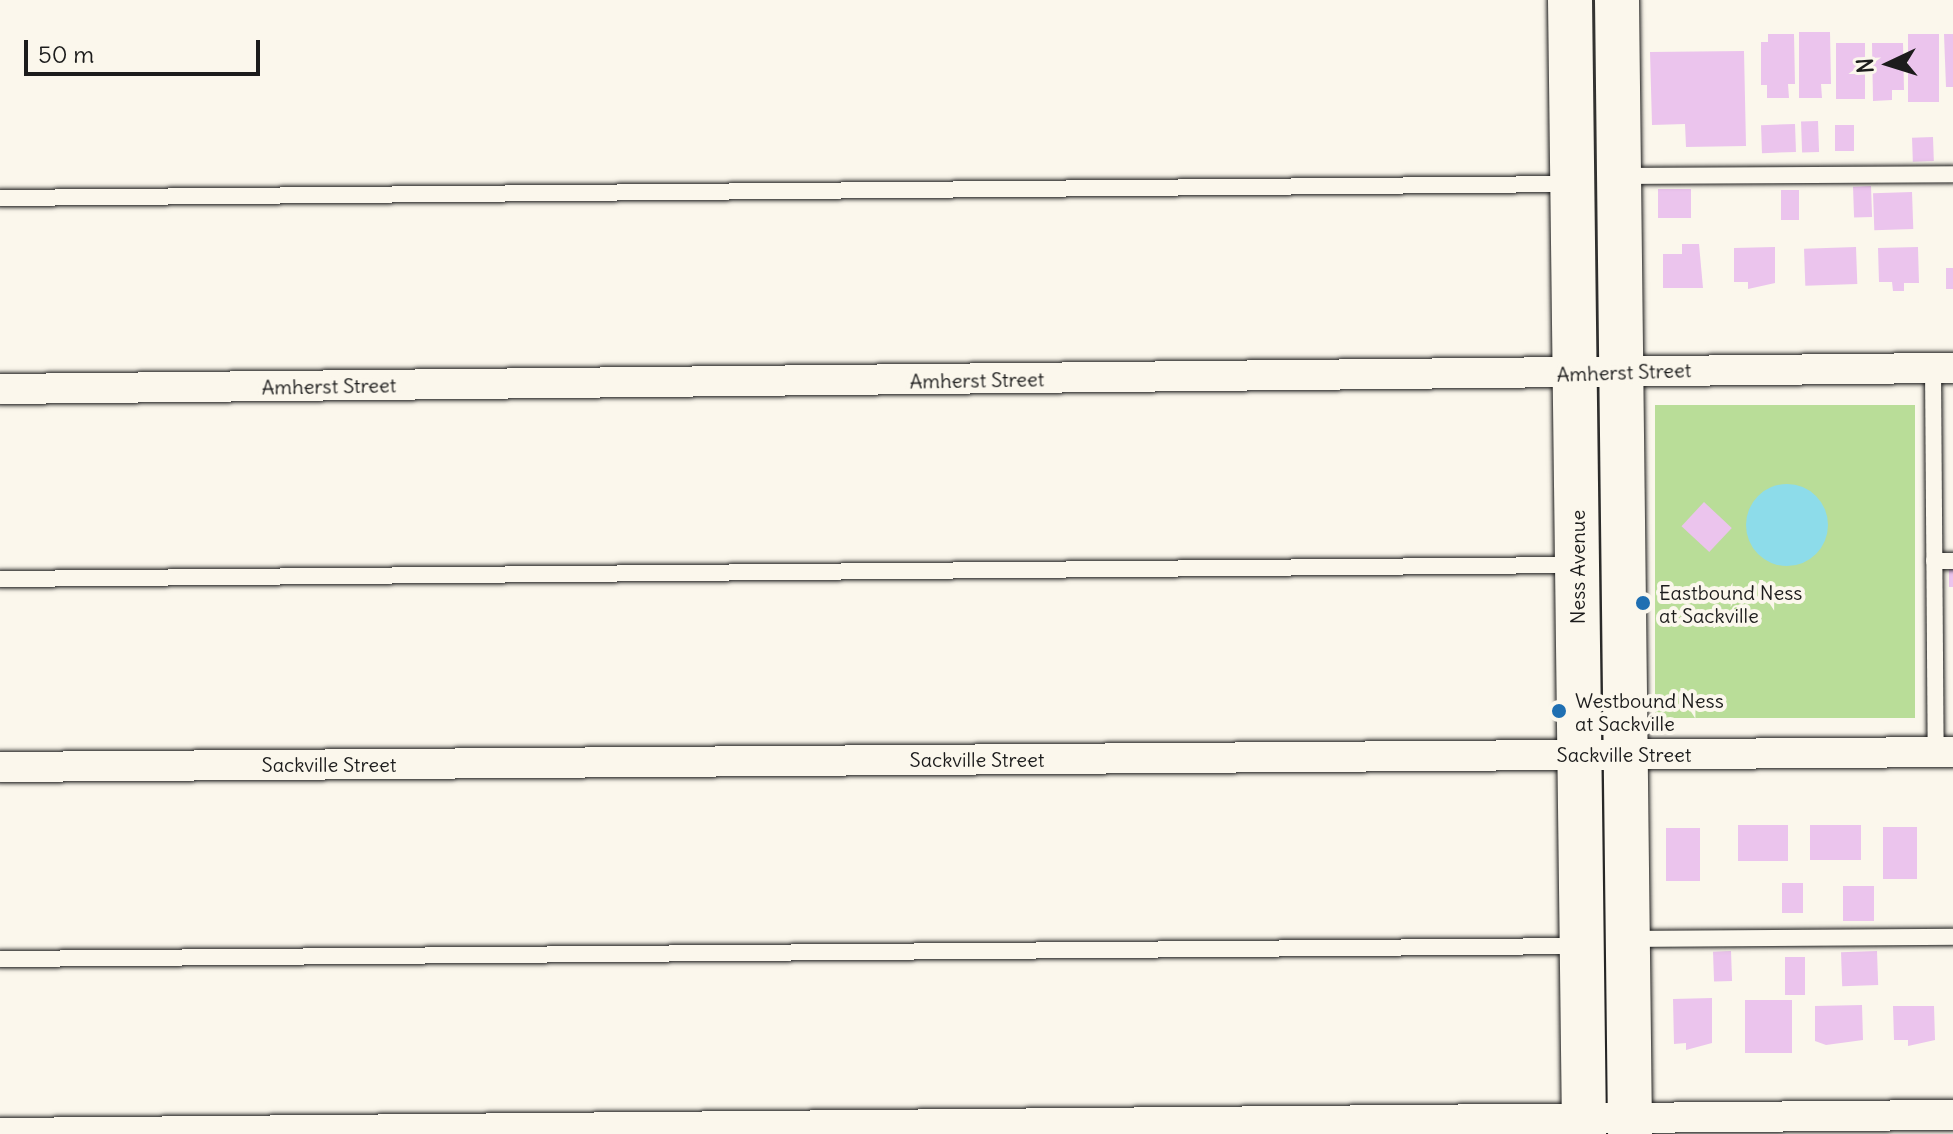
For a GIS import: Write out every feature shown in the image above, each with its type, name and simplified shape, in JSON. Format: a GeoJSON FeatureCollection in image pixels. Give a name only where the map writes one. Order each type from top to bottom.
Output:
{"type":"FeatureCollection","features":[{"type":"Feature","properties":{"kind":"main road","name":"Ness Avenue"},"geometry":{"type":"LineString","coordinates":[[1570,0],[1584,1126]]}},
{"type":"Feature","properties":{"kind":"main road"},"geometry":{"type":"LineString","coordinates":[[1617,0],[1630,1126]]}},
{"type":"Feature","properties":{"kind":"street","name":"Amherst Street"},"geometry":{"type":"LineString","coordinates":[[0,389],[1943,368]]}},
{"type":"Feature","properties":{"kind":"street","name":"Sackville Street"},"geometry":{"type":"LineString","coordinates":[[0,767],[1945,752]]}},
{"type":"Feature","properties":{"kind":"street"},"geometry":{"type":"LineString","coordinates":[[0,1133],[1630,1126],[1953,1115]]}},
{"type":"Feature","properties":{"kind":"lane"},"geometry":{"type":"LineString","coordinates":[[1619,176],[1953,174]]}},
{"type":"Feature","properties":{"kind":"lane"},"geometry":{"type":"LineString","coordinates":[[0,198],[1574,184]]}},
{"type":"Feature","properties":{"kind":"lane"},"geometry":{"type":"LineString","coordinates":[[1943,368],[1934,561],[1945,752]]}},
{"type":"Feature","properties":{"kind":"lane"},"geometry":{"type":"LineString","coordinates":[[1934,561],[1953,561]]}},
{"type":"Feature","properties":{"kind":"lane"},"geometry":{"type":"LineString","coordinates":[[0,579],[1578,565]]}},
{"type":"Feature","properties":{"kind":"lane"},"geometry":{"type":"LineString","coordinates":[[1628,939],[1953,937]]}},
{"type":"Feature","properties":{"kind":"lane"},"geometry":{"type":"LineString","coordinates":[[0,959],[1582,946]]}},
{"type":"Feature","properties":{"kind":"green space"},"geometry":{"type":"Polygon","coordinates":[[[1655,405],[1915,405],[1915,718],[1655,718],[1655,405]]]}},
{"type":"Feature","properties":{"kind":"water"},"geometry":{"type":"Polygon","coordinates":[[[1787,484],[1803,487],[1816,496],[1825,509],[1828,525],[1825,541],[1816,554],[1803,563],[1787,566],[1771,563],[1758,554],[1749,541],[1746,525],[1749,509],[1758,496],[1771,487],[1787,484]]]}},
{"type":"Feature","properties":{"kind":"building"},"geometry":{"type":"Polygon","coordinates":[[[1799,32],[1830,32],[1831,84],[1821,84],[1822,98],[1799,98],[1799,32]]]}},
{"type":"Feature","properties":{"kind":"building"},"geometry":{"type":"Polygon","coordinates":[[[1768,34],[1794,34],[1795,84],[1788,84],[1789,98],[1767,98],[1767,85],[1761,85],[1761,42],[1768,42],[1768,34]]]}},
{"type":"Feature","properties":{"kind":"building"},"geometry":{"type":"Polygon","coordinates":[[[1908,34],[1939,34],[1939,102],[1908,102],[1908,34]]]}},
{"type":"Feature","properties":{"kind":"building"},"geometry":{"type":"Polygon","coordinates":[[[1944,34],[1953,34],[1953,87],[1946,87],[1944,34]]]}},
{"type":"Feature","properties":{"kind":"building"},"geometry":{"type":"Polygon","coordinates":[[[1836,43],[1865,43],[1865,99],[1836,99],[1836,43]]]}},
{"type":"Feature","properties":{"kind":"building"},"geometry":{"type":"Polygon","coordinates":[[[1872,43],[1903,43],[1904,90],[1892,90],[1892,100],[1873,101],[1872,43]]]}},
{"type":"Feature","properties":{"kind":"building"},"geometry":{"type":"Polygon","coordinates":[[[1744,51],[1746,146],[1686,147],[1685,124],[1652,125],[1650,52],[1744,51]]]}},
{"type":"Feature","properties":{"kind":"building"},"geometry":{"type":"Polygon","coordinates":[[[1818,121],[1819,152],[1802,153],[1801,122],[1818,121]]]}},
{"type":"Feature","properties":{"kind":"building"},"geometry":{"type":"Polygon","coordinates":[[[1795,124],[1796,152],[1762,153],[1761,125],[1795,124]]]}},
{"type":"Feature","properties":{"kind":"building"},"geometry":{"type":"Polygon","coordinates":[[[1835,125],[1854,125],[1854,151],[1835,151],[1835,125]]]}},
{"type":"Feature","properties":{"kind":"building"},"geometry":{"type":"Polygon","coordinates":[[[1933,137],[1934,161],[1913,162],[1912,138],[1933,137]]]}},
{"type":"Feature","properties":{"kind":"building"},"geometry":{"type":"Polygon","coordinates":[[[1871,186],[1872,217],[1854,218],[1853,187],[1871,186]]]}},
{"type":"Feature","properties":{"kind":"building"},"geometry":{"type":"Polygon","coordinates":[[[1658,189],[1691,189],[1691,218],[1658,218],[1658,189]]]}},
{"type":"Feature","properties":{"kind":"building"},"geometry":{"type":"Polygon","coordinates":[[[1781,190],[1799,190],[1799,220],[1781,220],[1781,190]]]}},
{"type":"Feature","properties":{"kind":"building"},"geometry":{"type":"Polygon","coordinates":[[[1912,192],[1913,229],[1874,230],[1873,193],[1912,192]]]}},
{"type":"Feature","properties":{"kind":"building"},"geometry":{"type":"Polygon","coordinates":[[[1682,244],[1699,244],[1703,288],[1663,288],[1663,254],[1682,254],[1682,244]]]}},
{"type":"Feature","properties":{"kind":"building"},"geometry":{"type":"Polygon","coordinates":[[[1775,247],[1775,283],[1748,289],[1748,282],[1734,282],[1734,248],[1775,247]]]}},
{"type":"Feature","properties":{"kind":"building"},"geometry":{"type":"Polygon","coordinates":[[[1856,247],[1857,284],[1805,286],[1804,249],[1856,247]]]}},
{"type":"Feature","properties":{"kind":"building"},"geometry":{"type":"Polygon","coordinates":[[[1918,247],[1919,283],[1904,283],[1904,291],[1893,291],[1892,282],[1879,282],[1878,248],[1918,247]]]}},
{"type":"Feature","properties":{"kind":"building"},"geometry":{"type":"Polygon","coordinates":[[[1946,268],[1953,268],[1953,289],[1946,289],[1946,268]]]}},
{"type":"Feature","properties":{"kind":"building"},"geometry":{"type":"Polygon","coordinates":[[[1704,502],[1732,528],[1709,552],[1681,526],[1704,502]]]}},
{"type":"Feature","properties":{"kind":"building"},"geometry":{"type":"Polygon","coordinates":[[[1949,565],[1953,565],[1953,587],[1949,587],[1949,565]]]}},
{"type":"Feature","properties":{"kind":"building"},"geometry":{"type":"Polygon","coordinates":[[[1738,825],[1788,825],[1788,861],[1738,861],[1738,825]]]}},
{"type":"Feature","properties":{"kind":"building"},"geometry":{"type":"Polygon","coordinates":[[[1810,825],[1861,825],[1861,860],[1810,860],[1810,825]]]}},
{"type":"Feature","properties":{"kind":"building"},"geometry":{"type":"Polygon","coordinates":[[[1883,827],[1917,827],[1917,879],[1883,879],[1883,827]]]}},
{"type":"Feature","properties":{"kind":"building"},"geometry":{"type":"Polygon","coordinates":[[[1666,828],[1700,828],[1700,881],[1666,881],[1666,828]]]}},
{"type":"Feature","properties":{"kind":"building"},"geometry":{"type":"Polygon","coordinates":[[[1782,883],[1803,883],[1803,913],[1782,913],[1782,883]]]}},
{"type":"Feature","properties":{"kind":"building"},"geometry":{"type":"Polygon","coordinates":[[[1843,886],[1874,886],[1874,921],[1843,921],[1843,886]]]}},
{"type":"Feature","properties":{"kind":"building"},"geometry":{"type":"Polygon","coordinates":[[[1731,951],[1732,981],[1714,982],[1713,952],[1731,951]]]}},
{"type":"Feature","properties":{"kind":"building"},"geometry":{"type":"Polygon","coordinates":[[[1877,951],[1878,985],[1842,986],[1841,952],[1877,951]]]}},
{"type":"Feature","properties":{"kind":"building"},"geometry":{"type":"Polygon","coordinates":[[[1785,957],[1805,957],[1805,995],[1785,995],[1785,957]]]}},
{"type":"Feature","properties":{"kind":"building"},"geometry":{"type":"Polygon","coordinates":[[[1712,998],[1712,1043],[1686,1050],[1686,1043],[1674,1044],[1673,999],[1712,998]]]}},
{"type":"Feature","properties":{"kind":"building"},"geometry":{"type":"Polygon","coordinates":[[[1745,1000],[1792,1000],[1792,1053],[1745,1053],[1745,1000]]]}},
{"type":"Feature","properties":{"kind":"building"},"geometry":{"type":"Polygon","coordinates":[[[1862,1005],[1863,1040],[1826,1045],[1815,1041],[1815,1006],[1862,1005]]]}},
{"type":"Feature","properties":{"kind":"building"},"geometry":{"type":"Polygon","coordinates":[[[1893,1006],[1934,1006],[1935,1040],[1908,1046],[1908,1040],[1894,1040],[1893,1006]]]}},
{"type":"Feature","properties":{"kind":"place","name":"Eastbound Ness at Sackville"},"geometry":{"type":"Point","coordinates":[1643,603]}},
{"type":"Feature","properties":{"kind":"place","name":"Westbound Ness at Sackville"},"geometry":{"type":"Point","coordinates":[1559,711]}}]}
